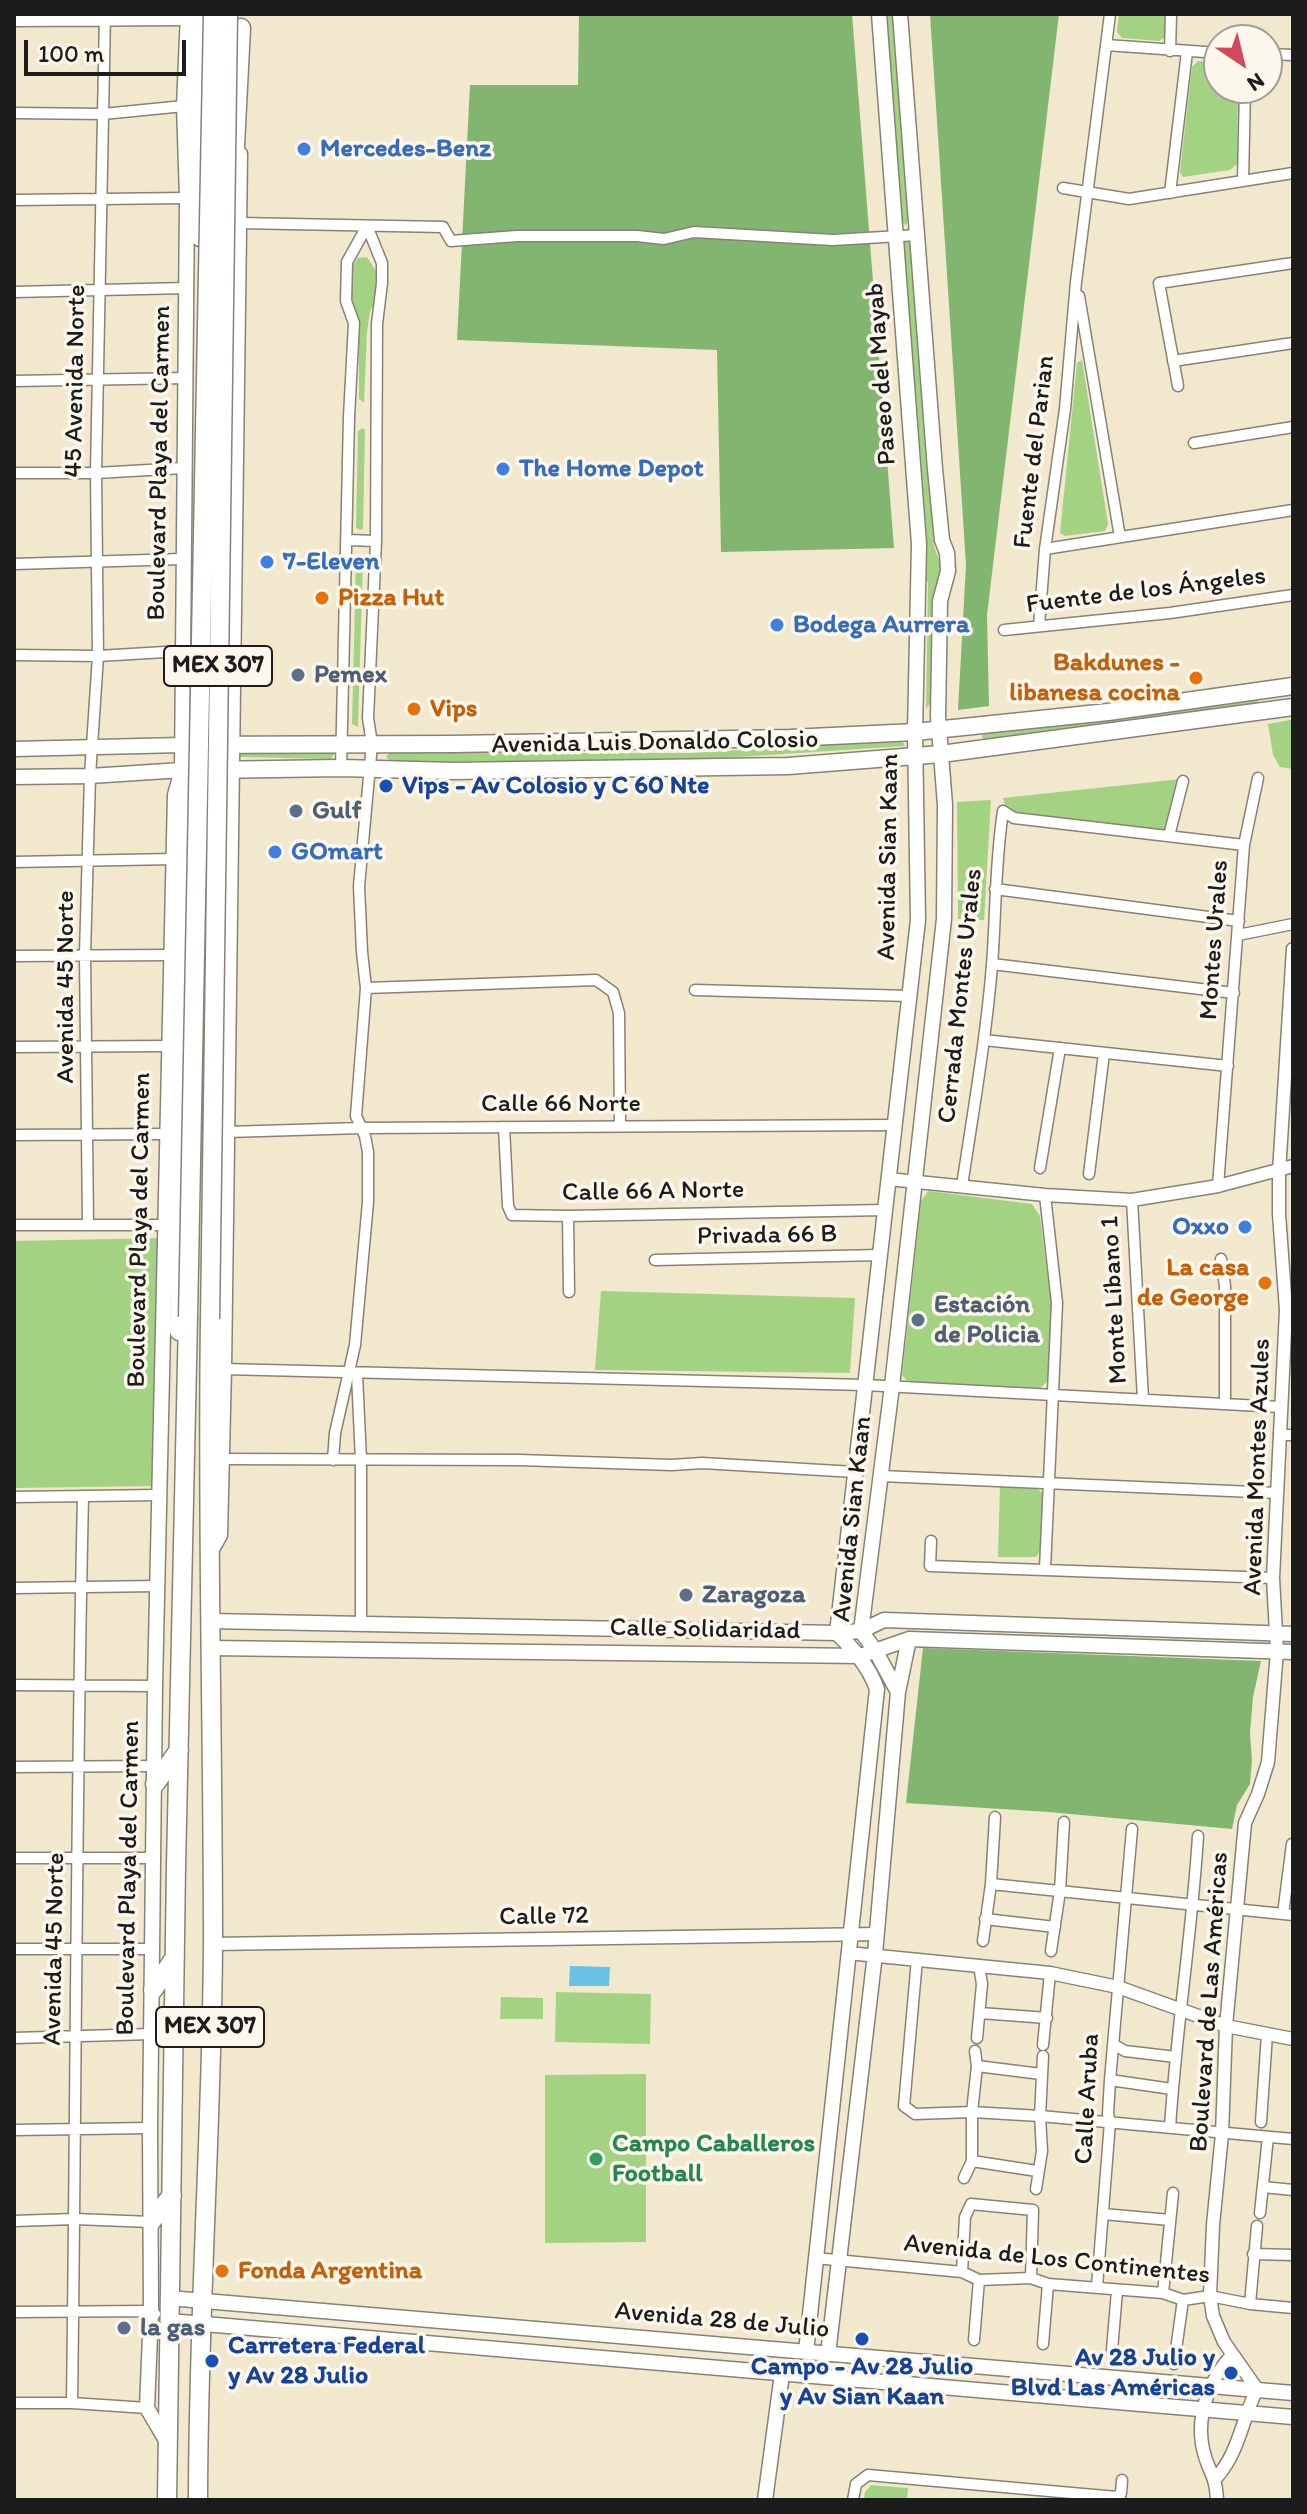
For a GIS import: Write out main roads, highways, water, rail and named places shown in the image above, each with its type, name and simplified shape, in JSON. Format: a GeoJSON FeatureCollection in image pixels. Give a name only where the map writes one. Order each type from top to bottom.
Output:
{"type":"FeatureCollection","features":[{"type":"Feature","properties":{"kind":"highway","name":"MEX 307"},"geometry":{"type":"LineString","coordinates":[[167,2500],[213,14]]}},
{"type":"Feature","properties":{"kind":"highway","name":"MEX 307"},"geometry":{"type":"LineString","coordinates":[[198,2500],[198,2409],[213,1944],[209,1648],[210,1319],[228,14]]}},
{"type":"Feature","properties":{"kind":"highway"},"geometry":{"type":"LineString","coordinates":[[192,16],[192,106],[206,319]]}},
{"type":"Feature","properties":{"kind":"highway"},"geometry":{"type":"LineString","coordinates":[[223,303],[230,263],[241,21]]}},
{"type":"Feature","properties":{"kind":"highway"},"geometry":{"type":"LineString","coordinates":[[182,770],[188,793],[180,860],[176,1530],[184,1548]]}},
{"type":"Feature","properties":{"kind":"highway"},"geometry":{"type":"LineString","coordinates":[[156,1775],[179,1750]]}},
{"type":"Feature","properties":{"kind":"highway"},"geometry":{"type":"LineString","coordinates":[[153,1990],[175,1957]]}},
{"type":"Feature","properties":{"kind":"highway"},"geometry":{"type":"LineString","coordinates":[[151,2222],[172,2195]]}},
{"type":"Feature","properties":{"kind":"main road","name":"Paseo del Mayab"},"geometry":{"type":"LineString","coordinates":[[879,14],[919,544],[915,732]]}},
{"type":"Feature","properties":{"kind":"main road","name":"Paseo del Mayab"},"geometry":{"type":"LineString","coordinates":[[900,14],[935,469],[948,571],[940,601],[938,728]]}},
{"type":"Feature","properties":{"kind":"main road"},"geometry":{"type":"LineString","coordinates":[[209,1554],[220,1535],[224,1369],[241,21]]}},
{"type":"Feature","properties":{"kind":"main road","name":"Boulevard Playa del Carmen"},"geometry":{"type":"LineString","coordinates":[[182,770],[187,198],[192,106]]}},
{"type":"Feature","properties":{"kind":"main road"},"geometry":{"type":"LineString","coordinates":[[182,651],[202,661],[225,655],[232,647]]}},
{"type":"Feature","properties":{"kind":"main road","name":"Avenida Luis Donaldo Colosio"},"geometry":{"type":"LineString","coordinates":[[14,749],[230,744],[702,742],[915,732],[1108,712],[1293,686]]}},
{"type":"Feature","properties":{"kind":"main road"},"geometry":{"type":"LineString","coordinates":[[1266,690],[1270,711]]}},
{"type":"Feature","properties":{"kind":"main road","name":"Avenida Luis Donaldo Colosio"},"geometry":{"type":"LineString","coordinates":[[14,777],[182,770],[701,769],[788,766],[941,754],[1293,707]]}},
{"type":"Feature","properties":{"kind":"main road","name":"Avenida Sian Kaan"},"geometry":{"type":"LineString","coordinates":[[898,1692],[861,1631],[892,1386],[944,919],[945,833],[938,728]]}},
{"type":"Feature","properties":{"kind":"main road","name":"Avenida Sian Kaan"},"geometry":{"type":"LineString","coordinates":[[806,2352],[877,1689],[860,1656],[837,1633],[918,920],[915,732]]}},
{"type":"Feature","properties":{"kind":"main road"},"geometry":{"type":"LineString","coordinates":[[917,834],[945,833]]}},
{"type":"Feature","properties":{"kind":"main road"},"geometry":{"type":"LineString","coordinates":[[180,860],[208,842],[223,847],[230,854]]}},
{"type":"Feature","properties":{"kind":"main road","name":"Boulevard Playa del Carmen"},"geometry":{"type":"LineString","coordinates":[[167,2442],[147,2408],[151,2311],[152,1858],[166,1134],[170,955],[180,860]]}},
{"type":"Feature","properties":{"kind":"main road","name":"Calle Solidaridad"},"geometry":{"type":"LineString","coordinates":[[209,1621],[837,1633],[861,1631],[884,1620],[1285,1634]]}},
{"type":"Feature","properties":{"kind":"main road"},"geometry":{"type":"LineString","coordinates":[[327,1649],[328,1623]]}},
{"type":"Feature","properties":{"kind":"main road"},"geometry":{"type":"LineString","coordinates":[[358,1650],[361,1624]]}},
{"type":"Feature","properties":{"kind":"main road"},"geometry":{"type":"LineString","coordinates":[[828,2354],[875,1954],[898,1692],[909,1639]]}},
{"type":"Feature","properties":{"kind":"main road","name":"Calle Solidaridad"},"geometry":{"type":"LineString","coordinates":[[209,1648],[860,1656],[909,1639],[1293,1652]]}},
{"type":"Feature","properties":{"kind":"main road","name":"Avenida 28 de Julio"},"geometry":{"type":"LineString","coordinates":[[169,2298],[1293,2393]]}},
{"type":"Feature","properties":{"kind":"main road","name":"Avenida 28 de Julio"},"geometry":{"type":"LineString","coordinates":[[169,2321],[1293,2417]]}},
{"type":"Feature","properties":{"kind":"main road"},"geometry":{"type":"LineString","coordinates":[[655,2362],[649,2350],[657,2340]]}},
{"type":"Feature","properties":{"kind":"main road"},"geometry":{"type":"LineString","coordinates":[[986,2391],[994,2382],[988,2368]]}},
{"type":"Feature","properties":{"kind":"main road"},"geometry":{"type":"LineString","coordinates":[[765,2500],[782,2374]]}},
{"type":"Feature","properties":{"kind":"water"},"geometry":{"type":"Polygon","coordinates":[[[570,1966],[610,1967],[609,1986],[569,1986],[570,1966]]]}},
{"type":"Feature","properties":{"kind":"place","name":"Mercedes-Benz"},"geometry":{"type":"Point","coordinates":[304,149]}},
{"type":"Feature","properties":{"kind":"place","name":"The Home Depot"},"geometry":{"type":"Point","coordinates":[503,469]}},
{"type":"Feature","properties":{"kind":"place","name":"7-Eleven"},"geometry":{"type":"Point","coordinates":[267,562]}},
{"type":"Feature","properties":{"kind":"place","name":"Pizza Hut"},"geometry":{"type":"Point","coordinates":[322,598]}},
{"type":"Feature","properties":{"kind":"place","name":"Bodega Aurrera"},"geometry":{"type":"Point","coordinates":[777,625]}},
{"type":"Feature","properties":{"kind":"place","name":"Pemex"},"geometry":{"type":"Point","coordinates":[298,675]}},
{"type":"Feature","properties":{"kind":"place","name":"Bakdunes - libanesa cocina"},"geometry":{"type":"Point","coordinates":[1196,678]}},
{"type":"Feature","properties":{"kind":"place","name":"Vips"},"geometry":{"type":"Point","coordinates":[414,709]}},
{"type":"Feature","properties":{"kind":"place","name":"Vips - Av Colosio y C 60 Nte"},"geometry":{"type":"Point","coordinates":[386,786]}},
{"type":"Feature","properties":{"kind":"place","name":"Gulf"},"geometry":{"type":"Point","coordinates":[296,811]}},
{"type":"Feature","properties":{"kind":"place","name":"GOmart"},"geometry":{"type":"Point","coordinates":[275,852]}},
{"type":"Feature","properties":{"kind":"place","name":"Oxxo"},"geometry":{"type":"Point","coordinates":[1245,1227]}},
{"type":"Feature","properties":{"kind":"place","name":"La casa de George"},"geometry":{"type":"Point","coordinates":[1265,1283]}},
{"type":"Feature","properties":{"kind":"place","name":"Estación de Policia"},"geometry":{"type":"Point","coordinates":[918,1320]}},
{"type":"Feature","properties":{"kind":"place","name":"Zaragoza"},"geometry":{"type":"Point","coordinates":[686,1595]}},
{"type":"Feature","properties":{"kind":"place","name":"Campo Caballeros Football"},"geometry":{"type":"Point","coordinates":[596,2159]}},
{"type":"Feature","properties":{"kind":"place","name":"Fonda Argentina"},"geometry":{"type":"Point","coordinates":[222,2271]}},
{"type":"Feature","properties":{"kind":"place","name":"la gas"},"geometry":{"type":"Point","coordinates":[124,2328]}},
{"type":"Feature","properties":{"kind":"place","name":"Campo - Av 28 Julio y Av Sian Kaan"},"geometry":{"type":"Point","coordinates":[862,2339]}},
{"type":"Feature","properties":{"kind":"place","name":"Carretera Federal y Av 28 Julio"},"geometry":{"type":"Point","coordinates":[212,2361]}},
{"type":"Feature","properties":{"kind":"place","name":"Av 28 Julio y Blvd Las Américas"},"geometry":{"type":"Point","coordinates":[1231,2373]}}]}
